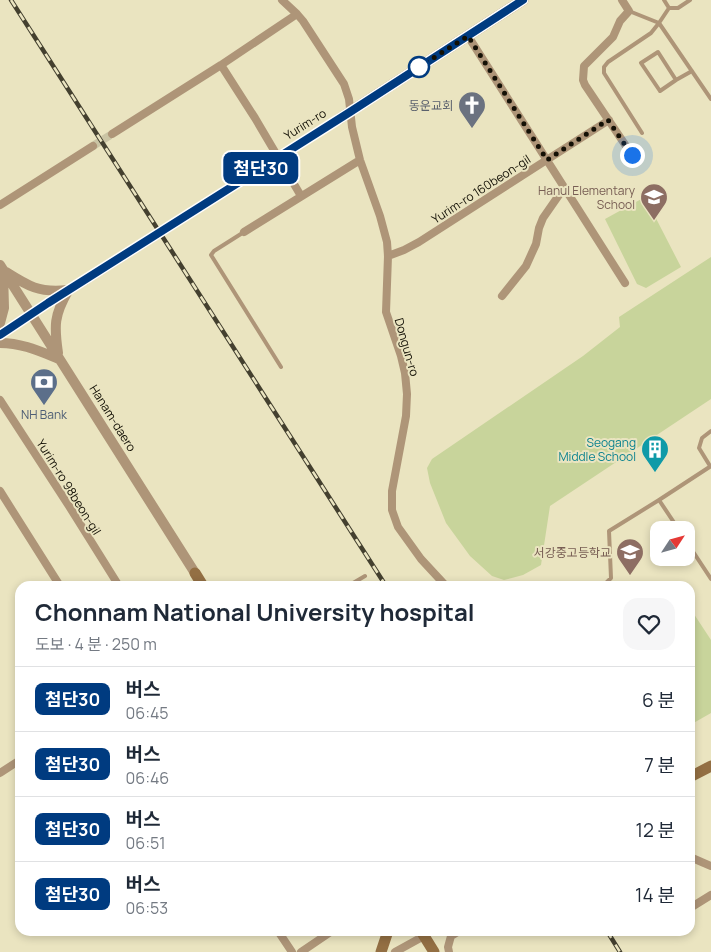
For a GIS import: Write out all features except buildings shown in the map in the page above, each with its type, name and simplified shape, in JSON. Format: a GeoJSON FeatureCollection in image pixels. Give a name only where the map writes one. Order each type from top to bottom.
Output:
{"type":"FeatureCollection","features":[{"type":"Feature","properties":{"kind":"main road","name":"Yurim-ro"},"geometry":{"type":"LineString","coordinates":[[339,119],[523,0]]}},
{"type":"Feature","properties":{"kind":"main road","name":"Hanam-daero"},"geometry":{"type":"LineString","coordinates":[[195,573],[200,581]]}},
{"type":"Feature","properties":{"kind":"main road"},"geometry":{"type":"LineString","coordinates":[[695,774],[711,766]]}},
{"type":"Feature","properties":{"kind":"main road"},"geometry":{"type":"LineString","coordinates":[[381,952],[386,936]]}},
{"type":"Feature","properties":{"kind":"main road"},"geometry":{"type":"LineString","coordinates":[[427,936],[434,952]]}},
{"type":"Feature","properties":{"kind":"street","name":"Dongun-ro"},"geometry":{"type":"LineString","coordinates":[[282,0],[297,14],[344,84],[349,99],[352,127],[360,160],[387,242],[386,312],[406,373],[408,394],[406,416],[392,491],[392,510],[398,528],[421,559],[441,581]]}},
{"type":"Feature","properties":{"kind":"street"},"geometry":{"type":"LineString","coordinates":[[622,0],[629,11],[620,21],[614,37],[584,66],[583,80],[632,155]]}},
{"type":"Feature","properties":{"kind":"street"},"geometry":{"type":"LineString","coordinates":[[112,134],[297,14]]}},
{"type":"Feature","properties":{"kind":"street"},"geometry":{"type":"LineString","coordinates":[[468,36],[625,283]]}},
{"type":"Feature","properties":{"kind":"street"},"geometry":{"type":"LineString","coordinates":[[221,65],[302,196]]}},
{"type":"Feature","properties":{"kind":"street","name":"Yurim-ro"},"geometry":{"type":"LineString","coordinates":[[0,336],[31,314],[339,119]]}},
{"type":"Feature","properties":{"kind":"street","name":"Yurim-ro 160beon-gil"},"geometry":{"type":"LineString","coordinates":[[388,256],[419,242],[608,120]]}},
{"type":"Feature","properties":{"kind":"street"},"geometry":{"type":"LineString","coordinates":[[0,204],[92,146]]}},
{"type":"Feature","properties":{"kind":"street"},"geometry":{"type":"LineString","coordinates":[[244,232],[360,160]]}},
{"type":"Feature","properties":{"kind":"street"},"geometry":{"type":"LineString","coordinates":[[502,296],[526,266],[536,244],[543,218],[558,195],[565,189]]}},
{"type":"Feature","properties":{"kind":"street"},"geometry":{"type":"LineString","coordinates":[[2,268],[27,285],[40,290],[54,292],[69,290]]}},
{"type":"Feature","properties":{"kind":"street"},"geometry":{"type":"LineString","coordinates":[[0,322],[4,308],[2,268]]}},
{"type":"Feature","properties":{"kind":"street","name":"Hanam-daero"},"geometry":{"type":"LineString","coordinates":[[2,268],[195,573]]}},
{"type":"Feature","properties":{"kind":"street"},"geometry":{"type":"LineString","coordinates":[[59,359],[55,334],[56,324],[58,312],[69,290]]}},
{"type":"Feature","properties":{"kind":"street"},"geometry":{"type":"LineString","coordinates":[[0,343],[27,346],[59,359]]}},
{"type":"Feature","properties":{"kind":"street","name":"Yurim-ro 98beon-gil"},"geometry":{"type":"LineString","coordinates":[[0,400],[116,581]]}},
{"type":"Feature","properties":{"kind":"street"},"geometry":{"type":"LineString","coordinates":[[0,491],[57,581]]}},
{"type":"Feature","properties":{"kind":"street"},"geometry":{"type":"LineString","coordinates":[[0,773],[15,763]]}},
{"type":"Feature","properties":{"kind":"street"},"geometry":{"type":"LineString","coordinates":[[695,858],[711,866]]}},
{"type":"Feature","properties":{"kind":"street"},"geometry":{"type":"LineString","coordinates":[[695,905],[711,896]]}},
{"type":"Feature","properties":{"kind":"street"},"geometry":{"type":"LineString","coordinates":[[281,936],[292,952]]}},
{"type":"Feature","properties":{"kind":"street"},"geometry":{"type":"LineString","coordinates":[[301,952],[325,936]]}},
{"type":"Feature","properties":{"kind":"street"},"geometry":{"type":"LineString","coordinates":[[395,952],[421,936]]}},
{"type":"Feature","properties":{"kind":"street"},"geometry":{"type":"LineString","coordinates":[[449,952],[448,946],[451,936]]}},
{"type":"Feature","properties":{"kind":"lane"},"geometry":{"type":"LineString","coordinates":[[664,0],[669,8]]}},
{"type":"Feature","properties":{"kind":"lane"},"geometry":{"type":"LineString","coordinates":[[669,8],[678,8],[690,0]]}},
{"type":"Feature","properties":{"kind":"lane"},"geometry":{"type":"LineString","coordinates":[[642,133],[604,73],[604,67],[608,62],[651,33],[669,8]]}},
{"type":"Feature","properties":{"kind":"lane"},"geometry":{"type":"LineString","coordinates":[[629,11],[659,22],[711,99]]}},
{"type":"Feature","properties":{"kind":"lane"},"geometry":{"type":"LineString","coordinates":[[676,80],[658,52],[641,63],[660,91],[692,71]]}},
{"type":"Feature","properties":{"kind":"lane"},"geometry":{"type":"LineString","coordinates":[[244,232],[214,250],[211,255],[281,367]]}},
{"type":"Feature","properties":{"kind":"lane"},"geometry":{"type":"LineString","coordinates":[[608,581],[611,578],[609,531],[710,466],[699,448],[702,438],[711,431]]}},
{"type":"Feature","properties":{"kind":"lane"},"geometry":{"type":"LineString","coordinates":[[659,500],[673,521]]}},
{"type":"Feature","properties":{"kind":"lane"},"geometry":{"type":"LineString","coordinates":[[695,555],[711,579]]}},
{"type":"Feature","properties":{"kind":"lane"},"geometry":{"type":"LineString","coordinates":[[356,581],[365,576]]}},
{"type":"Feature","properties":{"kind":"green space"},"geometry":{"type":"Polygon","coordinates":[[[645,197],[681,267],[646,288],[637,284],[605,219],[645,197]]]}},
{"type":"Feature","properties":{"kind":"green space"},"geometry":{"type":"Polygon","coordinates":[[[711,257],[711,399],[550,506],[541,565],[523,575],[504,580],[492,576],[470,556],[446,523],[430,483],[427,468],[432,459],[583,356],[620,327],[619,317],[711,257]]]}},
{"type":"Feature","properties":{"kind":"green space"},"geometry":{"type":"Polygon","coordinates":[[[695,616],[711,640],[711,713],[695,722],[695,616]]]}},
{"type":"Feature","properties":{"kind":"tunnel"},"geometry":{"type":"LineString","coordinates":[[93,146],[112,134]]}},
{"type":"Feature","properties":{"kind":"railway"},"geometry":{"type":"LineString","coordinates":[[11,0],[383,581]]}},
{"type":"Feature","properties":{"kind":"railway"},"geometry":{"type":"LineString","coordinates":[[610,936],[620,952]]}},
{"type":"Feature","properties":{"kind":"bus line","name":"첨단30"},"geometry":{"type":"LineString","coordinates":[[0,335],[523,0]]}},
{"type":"Feature","properties":{"kind":"place","name":"동운교회"},"geometry":{"type":"Point","coordinates":[472,129]}},
{"type":"Feature","properties":{"kind":"place","name":"Hanul Elementary School"},"geometry":{"type":"Point","coordinates":[654,221]}},
{"type":"Feature","properties":{"kind":"place","name":"NH Bank"},"geometry":{"type":"Point","coordinates":[44,406]}},
{"type":"Feature","properties":{"kind":"place","name":"Seogang Middle School"},"geometry":{"type":"Point","coordinates":[655,473]}},
{"type":"Feature","properties":{"kind":"place","name":"서강중고등학교"},"geometry":{"type":"Point","coordinates":[630,576]}},
{"type":"Feature","properties":{"kind":"route"},"geometry":{"type":"LineString","coordinates":[[419,67],[468,36],[547,160],[608,120],[632,155]]}}]}
